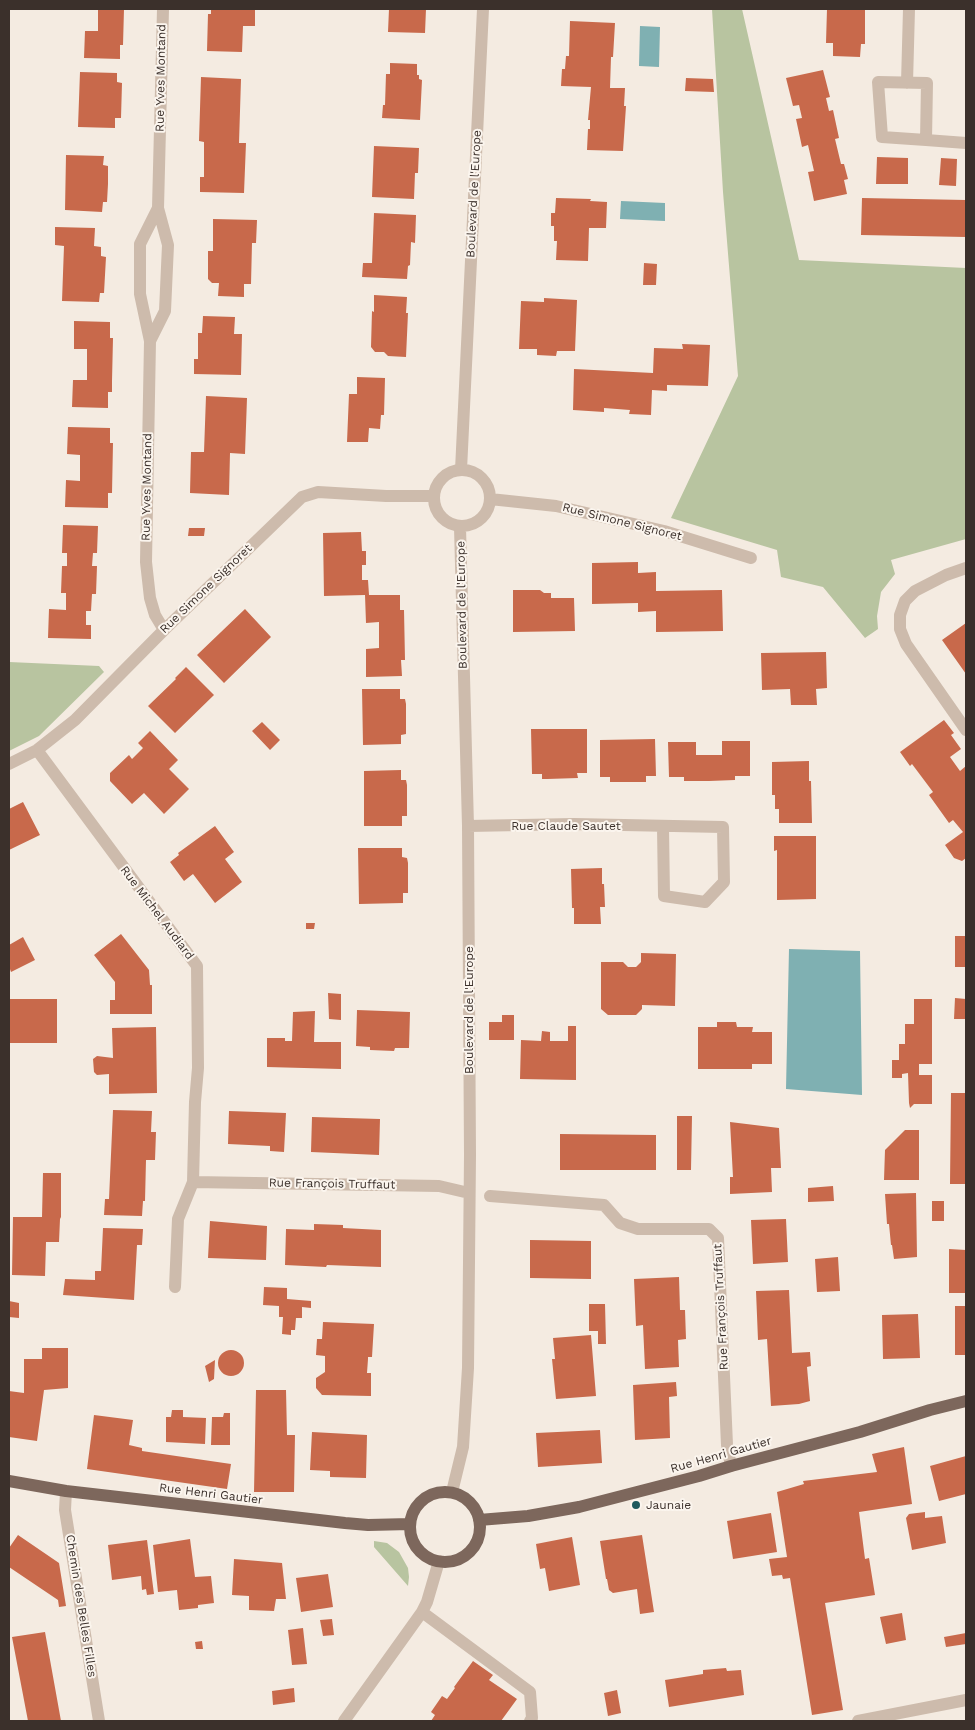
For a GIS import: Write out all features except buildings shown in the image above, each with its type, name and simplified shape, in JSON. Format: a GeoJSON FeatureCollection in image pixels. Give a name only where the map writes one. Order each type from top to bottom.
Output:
{"type":"FeatureCollection","features":[{"type":"Feature","properties":{"kind":"main road","name":"Rue Henri Gautier"},"geometry":{"type":"LineString","coordinates":[[479,1520],[528,1516],[579,1507],[860,1432],[966,1401]]}},
{"type":"Feature","properties":{"kind":"main road","name":"Rue Henri Gautier"},"geometry":{"type":"LineString","coordinates":[[9,1481],[66,1491],[345,1523],[368,1525],[410,1524]]}},
{"type":"Feature","properties":{"kind":"main road"},"geometry":{"type":"LineString","coordinates":[[440,1492],[452,1492],[470,1502],[476,1510],[479,1520],[480,1531],[470,1552],[455,1560],[439,1561],[429,1558],[418,1547],[411,1534],[410,1524],[414,1512],[420,1503],[429,1496],[440,1492]]}},
{"type":"Feature","properties":{"kind":"street","name":"Rue Yves Montand"},"geometry":{"type":"LineString","coordinates":[[150,341],[165,311],[168,245],[158,208],[163,9]]}},
{"type":"Feature","properties":{"kind":"street","name":"Boulevard de l'Europe"},"geometry":{"type":"LineString","coordinates":[[461,470],[462,408],[483,9]]}},
{"type":"Feature","properties":{"kind":"street"},"geometry":{"type":"LineString","coordinates":[[907,82],[909,9]]}},
{"type":"Feature","properties":{"kind":"street"},"geometry":{"type":"LineString","coordinates":[[926,140],[927,83],[878,82],[882,137],[966,143]]}},
{"type":"Feature","properties":{"kind":"street","name":"Rue Yves Montand"},"geometry":{"type":"LineString","coordinates":[[158,208],[140,244],[140,294],[150,341],[146,562],[150,598],[155,615],[164,630]]}},
{"type":"Feature","properties":{"kind":"street"},"geometry":{"type":"LineString","coordinates":[[461,470],[470,471],[478,475],[489,490],[488,508],[478,522],[469,526],[452,525],[444,520],[434,505],[433,496],[435,488],[446,475],[461,470]]}},
{"type":"Feature","properties":{"kind":"street","name":"Rue Simone Signoret"},"geometry":{"type":"LineString","coordinates":[[9,764],[37,750],[75,720],[164,630],[302,497],[318,492],[386,496],[433,496]]}},
{"type":"Feature","properties":{"kind":"street","name":"Rue Simone Signoret"},"geometry":{"type":"LineString","coordinates":[[490,499],[556,506],[664,531],[751,558]]}},
{"type":"Feature","properties":{"kind":"street","name":"Boulevard de l'Europe"},"geometry":{"type":"LineString","coordinates":[[452,1492],[463,1447],[468,1368],[470,1192],[468,826],[460,526]]}},
{"type":"Feature","properties":{"kind":"street"},"geometry":{"type":"LineString","coordinates":[[966,568],[946,575],[915,591],[905,601],[900,615],[900,629],[906,644],[966,730]]}},
{"type":"Feature","properties":{"kind":"street","name":"Rue Michel Audiard"},"geometry":{"type":"LineString","coordinates":[[37,750],[197,966],[198,1068],[195,1102],[194,1182]]}},
{"type":"Feature","properties":{"kind":"street","name":"Rue Claude Sautet"},"geometry":{"type":"LineString","coordinates":[[468,826],[574,824],[722,827],[724,882],[705,902],[664,896],[663,826]]}},
{"type":"Feature","properties":{"kind":"street"},"geometry":{"type":"LineString","coordinates":[[175,1286],[178,1219],[194,1182]]}},
{"type":"Feature","properties":{"kind":"street","name":"Rue François Truffaut"},"geometry":{"type":"LineString","coordinates":[[194,1182],[439,1186],[470,1192]]}},
{"type":"Feature","properties":{"kind":"street","name":"Rue François Truffaut"},"geometry":{"type":"LineString","coordinates":[[490,1196],[604,1205],[620,1224],[638,1228],[709,1229],[718,1238],[726,1445],[731,1466]]}},
{"type":"Feature","properties":{"kind":"street","name":"Chemin des Belles Filles"},"geometry":{"type":"LineString","coordinates":[[66,1491],[65,1510],[99,1721]]}},
{"type":"Feature","properties":{"kind":"street"},"geometry":{"type":"LineString","coordinates":[[344,1721],[422,1612],[427,1602],[439,1561]]}},
{"type":"Feature","properties":{"kind":"street"},"geometry":{"type":"LineString","coordinates":[[422,1612],[530,1692],[532,1718],[530,1721]]}},
{"type":"Feature","properties":{"kind":"street"},"geometry":{"type":"LineString","coordinates":[[858,1721],[966,1700]]}},
{"type":"Feature","properties":{"kind":"green space"},"geometry":{"type":"Polygon","coordinates":[[[712,9],[742,9],[799,260],[966,268],[966,539],[891,560],[895,574],[881,592],[877,616],[878,629],[865,638],[823,587],[781,577],[777,550],[671,518],[738,376],[723,192],[712,9]]]}},
{"type":"Feature","properties":{"kind":"green space"},"geometry":{"type":"Polygon","coordinates":[[[9,662],[99,666],[104,672],[39,736],[9,751],[9,662]]]}},
{"type":"Feature","properties":{"kind":"green space"},"geometry":{"type":"Polygon","coordinates":[[[374,1541],[387,1543],[399,1552],[408,1568],[408,1586],[374,1547],[374,1541]]]}},
{"type":"Feature","properties":{"kind":"water"},"geometry":{"type":"Polygon","coordinates":[[[640,26],[660,27],[659,67],[639,66],[640,26]]]}},
{"type":"Feature","properties":{"kind":"water"},"geometry":{"type":"Polygon","coordinates":[[[621,201],[665,203],[665,221],[620,219],[621,201]]]}},
{"type":"Feature","properties":{"kind":"water"},"geometry":{"type":"Polygon","coordinates":[[[789,949],[860,951],[862,1095],[786,1089],[789,949]]]}},
{"type":"Feature","properties":{"kind":"place","name":"Jaunaie"},"geometry":{"type":"Point","coordinates":[636,1505]}}]}
